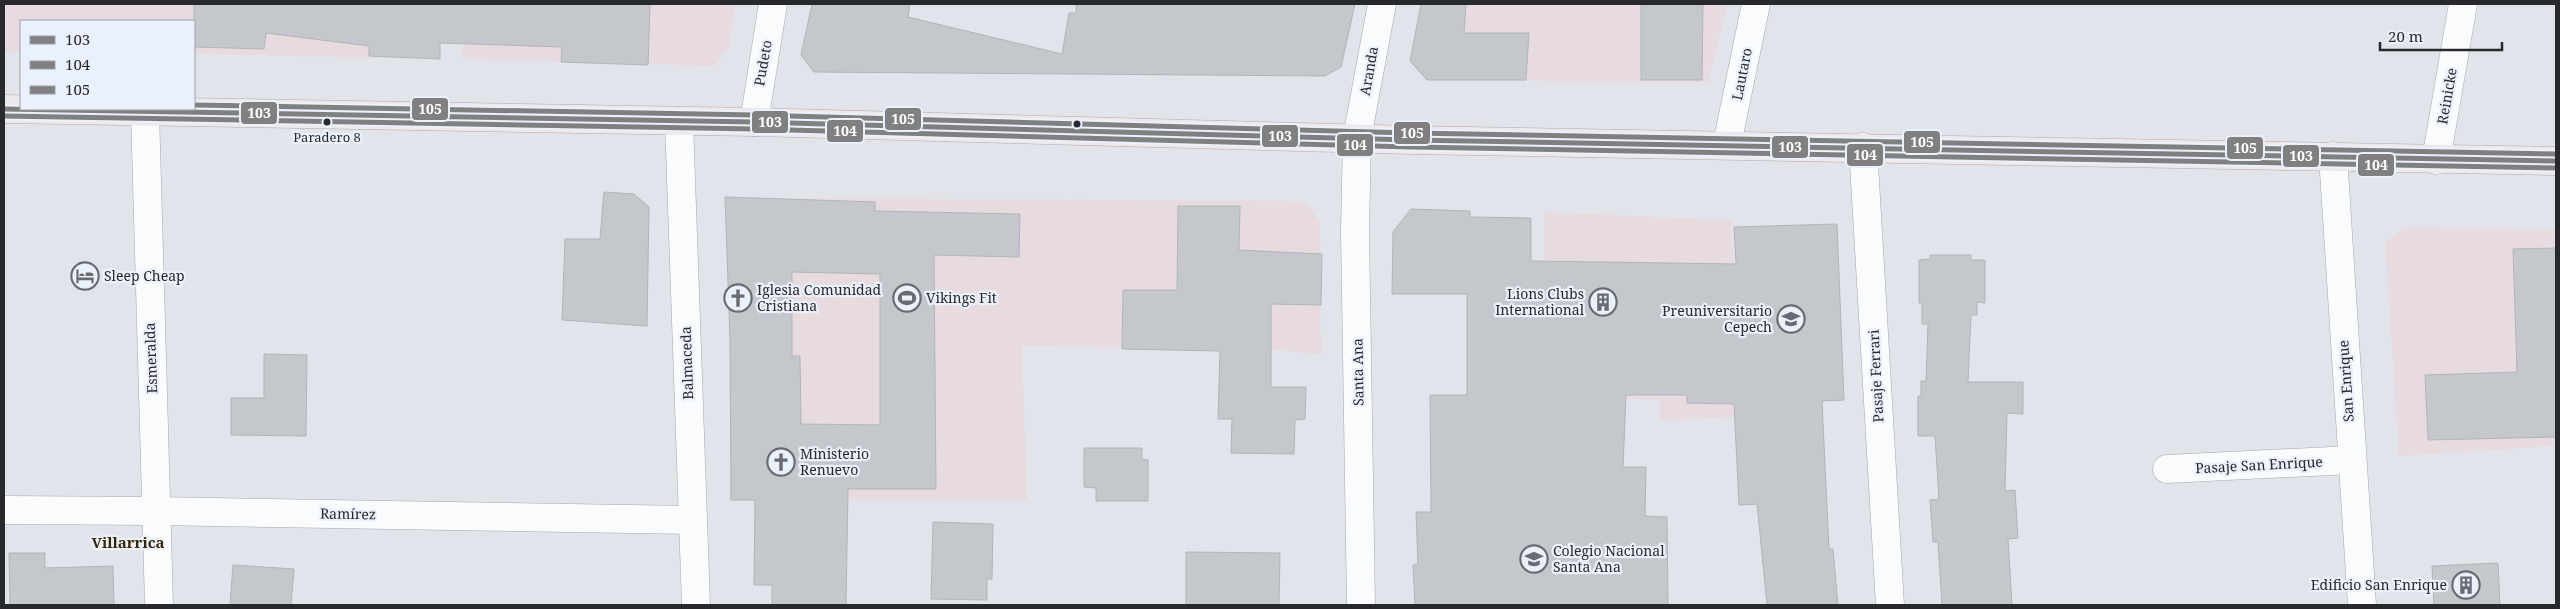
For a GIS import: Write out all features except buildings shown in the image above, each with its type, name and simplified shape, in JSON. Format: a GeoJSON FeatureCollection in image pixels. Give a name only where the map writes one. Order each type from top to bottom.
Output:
{"type":"FeatureCollection","features":[{"type":"Feature","properties":{"kind":"main road"},"geometry":{"type":"LineString","coordinates":[[4,109],[20,109]]}},
{"type":"Feature","properties":{"kind":"main road"},"geometry":{"type":"LineString","coordinates":[[74,110],[754,122],[1357,138],[1863,146],[2556,162]]}},
{"type":"Feature","properties":{"kind":"street","name":"Pudeto"},"geometry":{"type":"LineString","coordinates":[[754,122],[773,4]]}},
{"type":"Feature","properties":{"kind":"street","name":"Aranda"},"geometry":{"type":"LineString","coordinates":[[1357,138],[1382,4]]}},
{"type":"Feature","properties":{"kind":"street","name":"Lautaro"},"geometry":{"type":"LineString","coordinates":[[1727,144],[1756,4]]}},
{"type":"Feature","properties":{"kind":"street","name":"Reinicke"},"geometry":{"type":"LineString","coordinates":[[2436,160],[2463,4]]}},
{"type":"Feature","properties":{"kind":"street","name":"Esmeralda"},"geometry":{"type":"LineString","coordinates":[[144,111],[155,511],[160,605]]}},
{"type":"Feature","properties":{"kind":"street","name":"Balmaceda"},"geometry":{"type":"LineString","coordinates":[[678,121],[696,605]]}},
{"type":"Feature","properties":{"kind":"street","name":"Santa Ana"},"geometry":{"type":"LineString","coordinates":[[1357,138],[1355,224],[1361,605]]}},
{"type":"Feature","properties":{"kind":"street","name":"Pasaje Ferrari"},"geometry":{"type":"LineString","coordinates":[[1863,146],[1890,605]]}},
{"type":"Feature","properties":{"kind":"street","name":"San Enrique"},"geometry":{"type":"LineString","coordinates":[[2332,156],[2362,605]]}},
{"type":"Feature","properties":{"kind":"street","name":"Pasaje San Enrique"},"geometry":{"type":"LineString","coordinates":[[2167,469],[2351,460]]}},
{"type":"Feature","properties":{"kind":"street","name":"Ramírez"},"geometry":{"type":"LineString","coordinates":[[4,510],[692,520]]}},
{"type":"Feature","properties":{"kind":"shaded area"},"geometry":{"type":"Polygon","coordinates":[[[4,4],[442,4],[440,59],[195,54],[195,20],[20,20],[20,52],[4,52],[4,4]]]}},
{"type":"Feature","properties":{"kind":"shaded area"},"geometry":{"type":"Polygon","coordinates":[[[463,4],[735,4],[729,47],[715,66],[463,59],[463,4]]]}},
{"type":"Feature","properties":{"kind":"shaded area"},"geometry":{"type":"Polygon","coordinates":[[[1421,4],[1727,4],[1708,82],[1427,80],[1410,61],[1421,4]]]}},
{"type":"Feature","properties":{"kind":"shaded area"},"geometry":{"type":"Polygon","coordinates":[[[732,198],[1304,201],[1320,221],[1321,354],[1271,350],[1022,346],[1027,501],[731,500],[730,352],[726,205],[732,198]]]}},
{"type":"Feature","properties":{"kind":"shaded area"},"geometry":{"type":"Polygon","coordinates":[[[1544,212],[1731,220],[1744,416],[1660,421],[1660,400],[1546,397],[1544,212]]]}},
{"type":"Feature","properties":{"kind":"shaded area"},"geometry":{"type":"Polygon","coordinates":[[[2403,228],[2556,229],[2556,446],[2399,456],[2385,243],[2403,228]]]}},
{"type":"Feature","properties":{"kind":"transit line","name":"105"},"geometry":{"type":"LineString","coordinates":[[195,105],[754,115],[1411,133],[2556,154]]}},
{"type":"Feature","properties":{"kind":"transit line","name":"103"},"geometry":{"type":"LineString","coordinates":[[4,109],[20,109]]}},
{"type":"Feature","properties":{"kind":"transit line","name":"103"},"geometry":{"type":"LineString","coordinates":[[62,110],[754,122],[1411,140],[2556,161]]}},
{"type":"Feature","properties":{"kind":"transit line","name":"104"},"geometry":{"type":"LineString","coordinates":[[4,116],[754,129],[1411,147],[2556,168]]}},
{"type":"Feature","properties":{"kind":"place","name":"Paradero 8"},"geometry":{"type":"Point","coordinates":[327,122]}},
{"type":"Feature","properties":{"kind":"place","name":"Sleep Cheap"},"geometry":{"type":"Point","coordinates":[85,276]}},
{"type":"Feature","properties":{"kind":"place","name":"Iglesia Comunidad Cristiana"},"geometry":{"type":"Point","coordinates":[738,298]}},
{"type":"Feature","properties":{"kind":"place","name":"Vikings Fit"},"geometry":{"type":"Point","coordinates":[907,298]}},
{"type":"Feature","properties":{"kind":"place","name":"Lions Clubs International"},"geometry":{"type":"Point","coordinates":[1603,302]}},
{"type":"Feature","properties":{"kind":"place","name":"Preuniversitario Cepech"},"geometry":{"type":"Point","coordinates":[1791,319]}},
{"type":"Feature","properties":{"kind":"place","name":"Ministerio Renuevo"},"geometry":{"type":"Point","coordinates":[781,462]}},
{"type":"Feature","properties":{"kind":"place","name":"Colegio Nacional Santa Ana"},"geometry":{"type":"Point","coordinates":[1534,559]}},
{"type":"Feature","properties":{"kind":"place","name":"Edificio San Enrique"},"geometry":{"type":"Point","coordinates":[2466,585]}},
{"type":"Feature","properties":{"kind":"district","name":"Villarrica"},"geometry":{"type":"Point","coordinates":[128,543]}}]}
